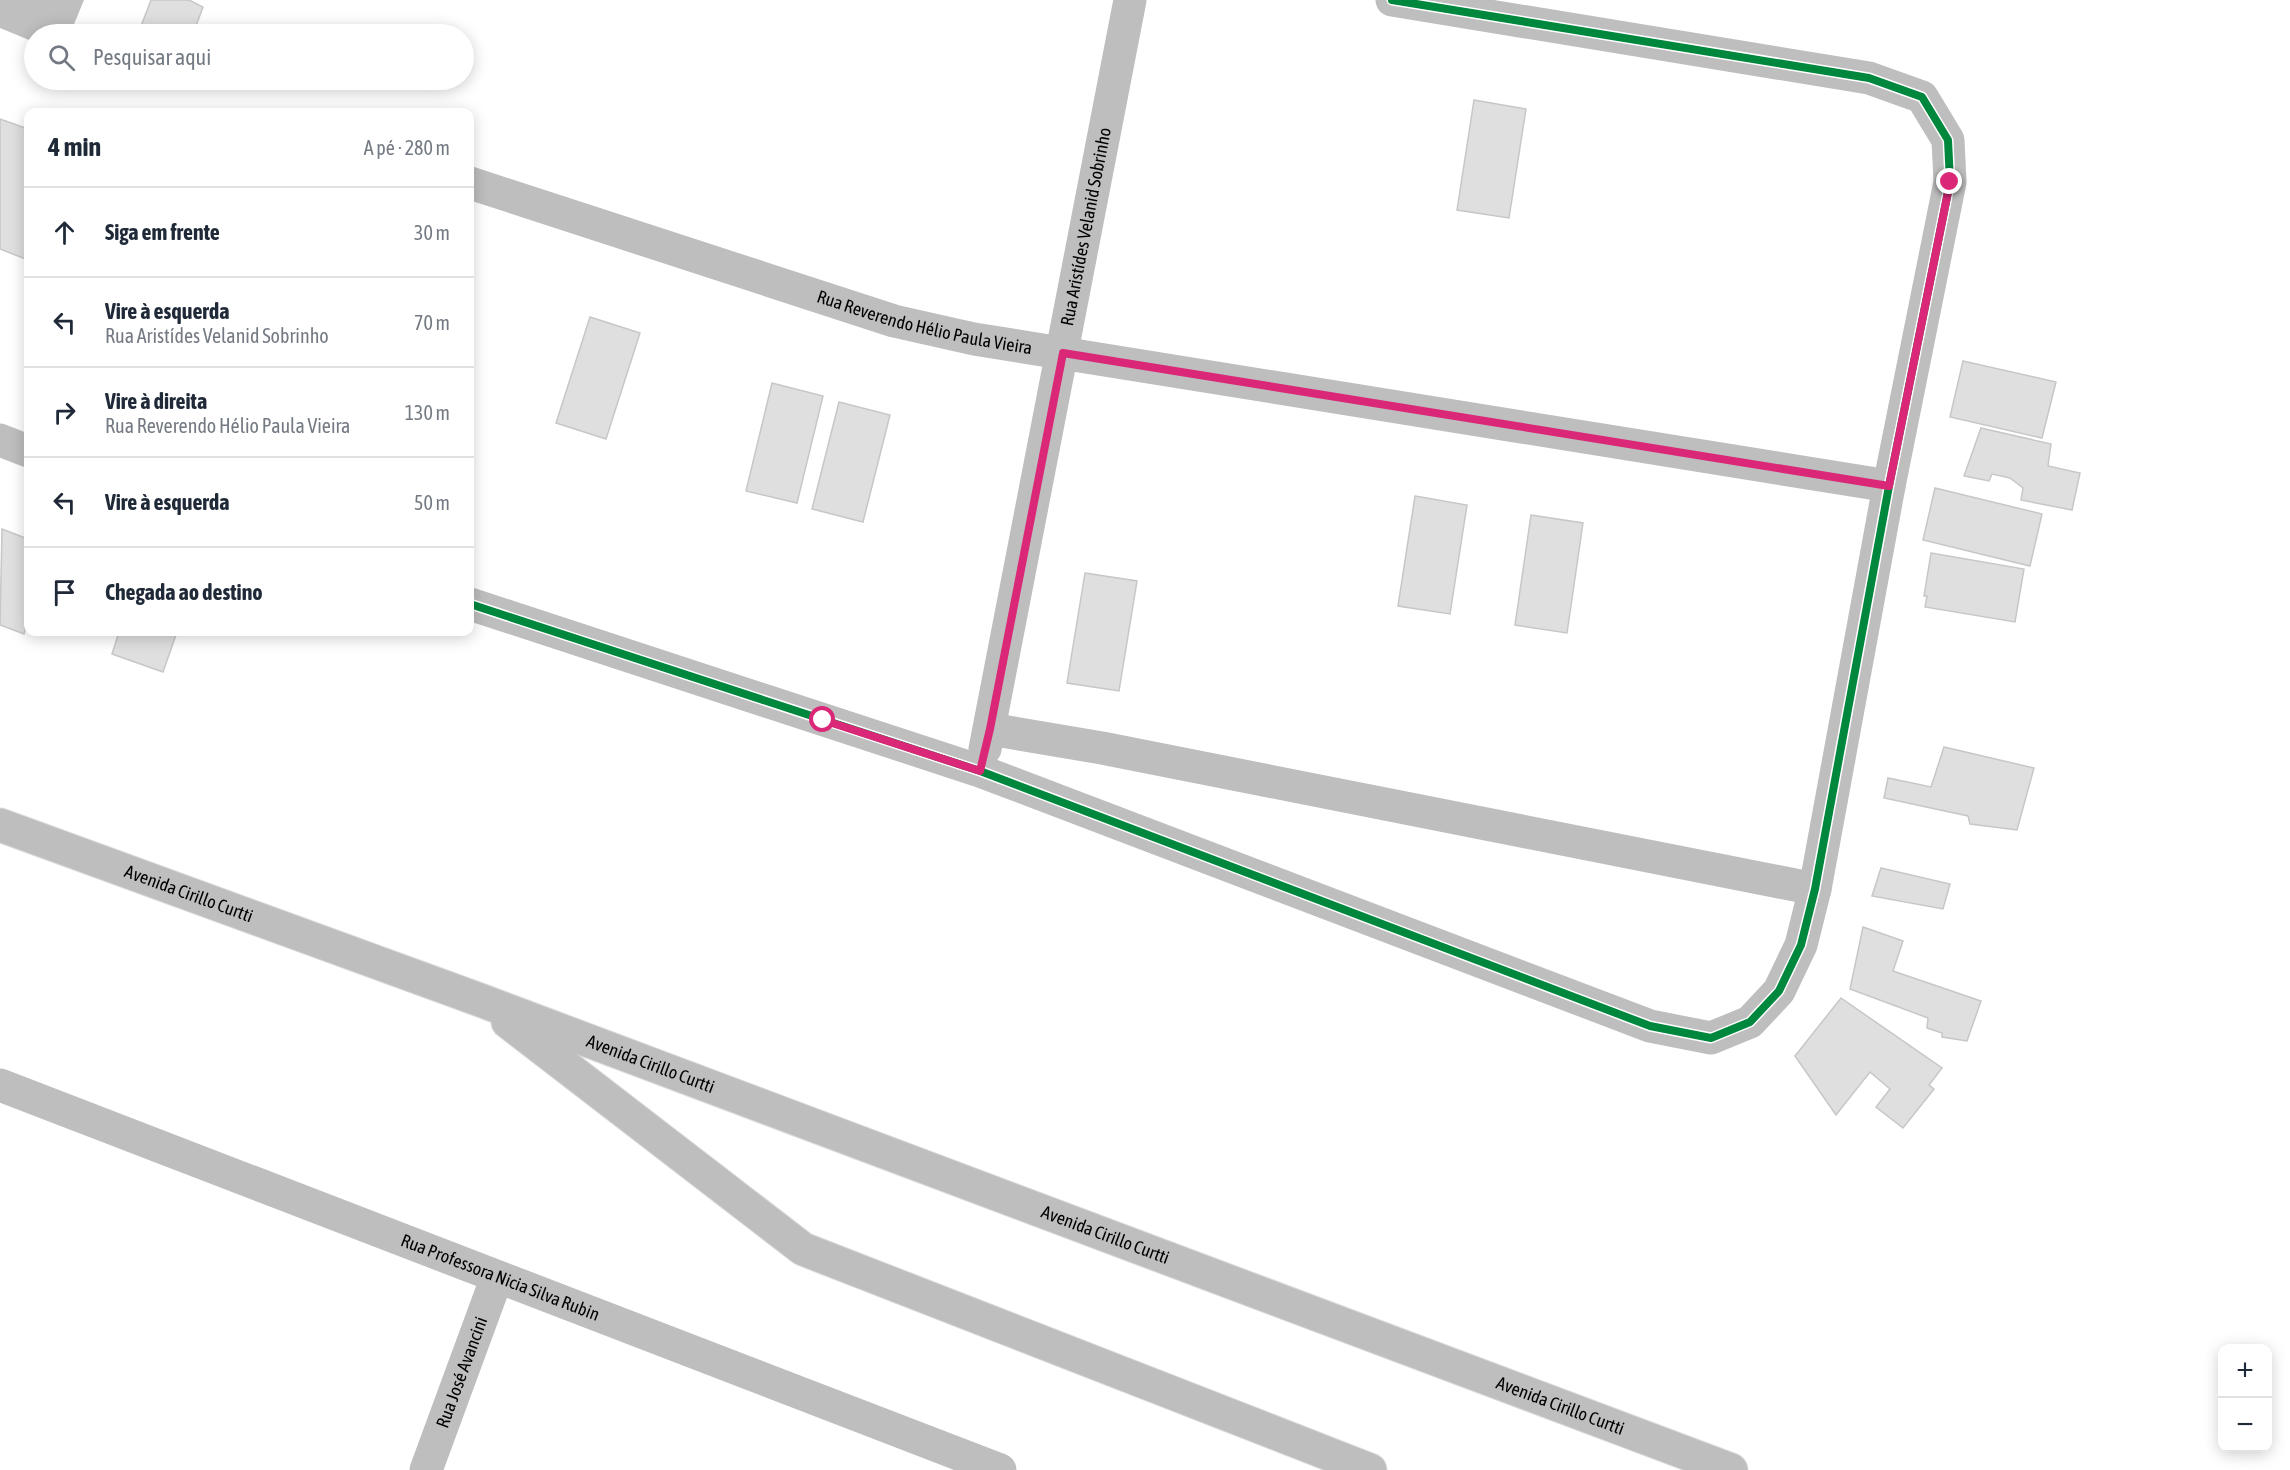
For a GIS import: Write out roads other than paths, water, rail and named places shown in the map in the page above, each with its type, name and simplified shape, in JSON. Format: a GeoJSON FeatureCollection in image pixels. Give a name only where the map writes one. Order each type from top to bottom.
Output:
{"type":"FeatureCollection","features":[{"type":"Feature","properties":{"kind":"street","name":"Rua Aristídes Velanid Sobrinho"},"geometry":{"type":"LineString","coordinates":[[980,771],[1130,0]]}},
{"type":"Feature","properties":{"kind":"street"},"geometry":{"type":"LineString","coordinates":[[474,605],[980,771],[1650,1026],[1711,1038],[1750,1022],[1779,991],[1801,945],[1815,889],[1889,486],[1950,182],[1948,140],[1922,97],[1869,78],[1392,0]]}},
{"type":"Feature","properties":{"kind":"street","name":"Rua Reverendo Hélio Paula Vieira"},"geometry":{"type":"LineString","coordinates":[[474,184],[894,321],[974,339],[1889,486]]}},
{"type":"Feature","properties":{"kind":"street"},"geometry":{"type":"LineString","coordinates":[[0,440],[24,449]]}},
{"type":"Feature","properties":{"kind":"street"},"geometry":{"type":"LineString","coordinates":[[990,729],[1102,748],[1815,889]]}},
{"type":"Feature","properties":{"kind":"street","name":"Avenida Cirillo Curtti"},"geometry":{"type":"LineString","coordinates":[[0,825],[480,1000],[1731,1470]]}},
{"type":"Feature","properties":{"kind":"street","name":"Avenida Cirillo Curtti"},"geometry":{"type":"LineString","coordinates":[[480,1000],[803,1249],[1370,1470]]}},
{"type":"Feature","properties":{"kind":"street","name":"Rua Professora Nicia Silva Rubin"},"geometry":{"type":"LineString","coordinates":[[0,1085],[1000,1470]]}},
{"type":"Feature","properties":{"kind":"street","name":"Rua José Avancini"},"geometry":{"type":"LineString","coordinates":[[426,1470],[497,1276]]}}]}
